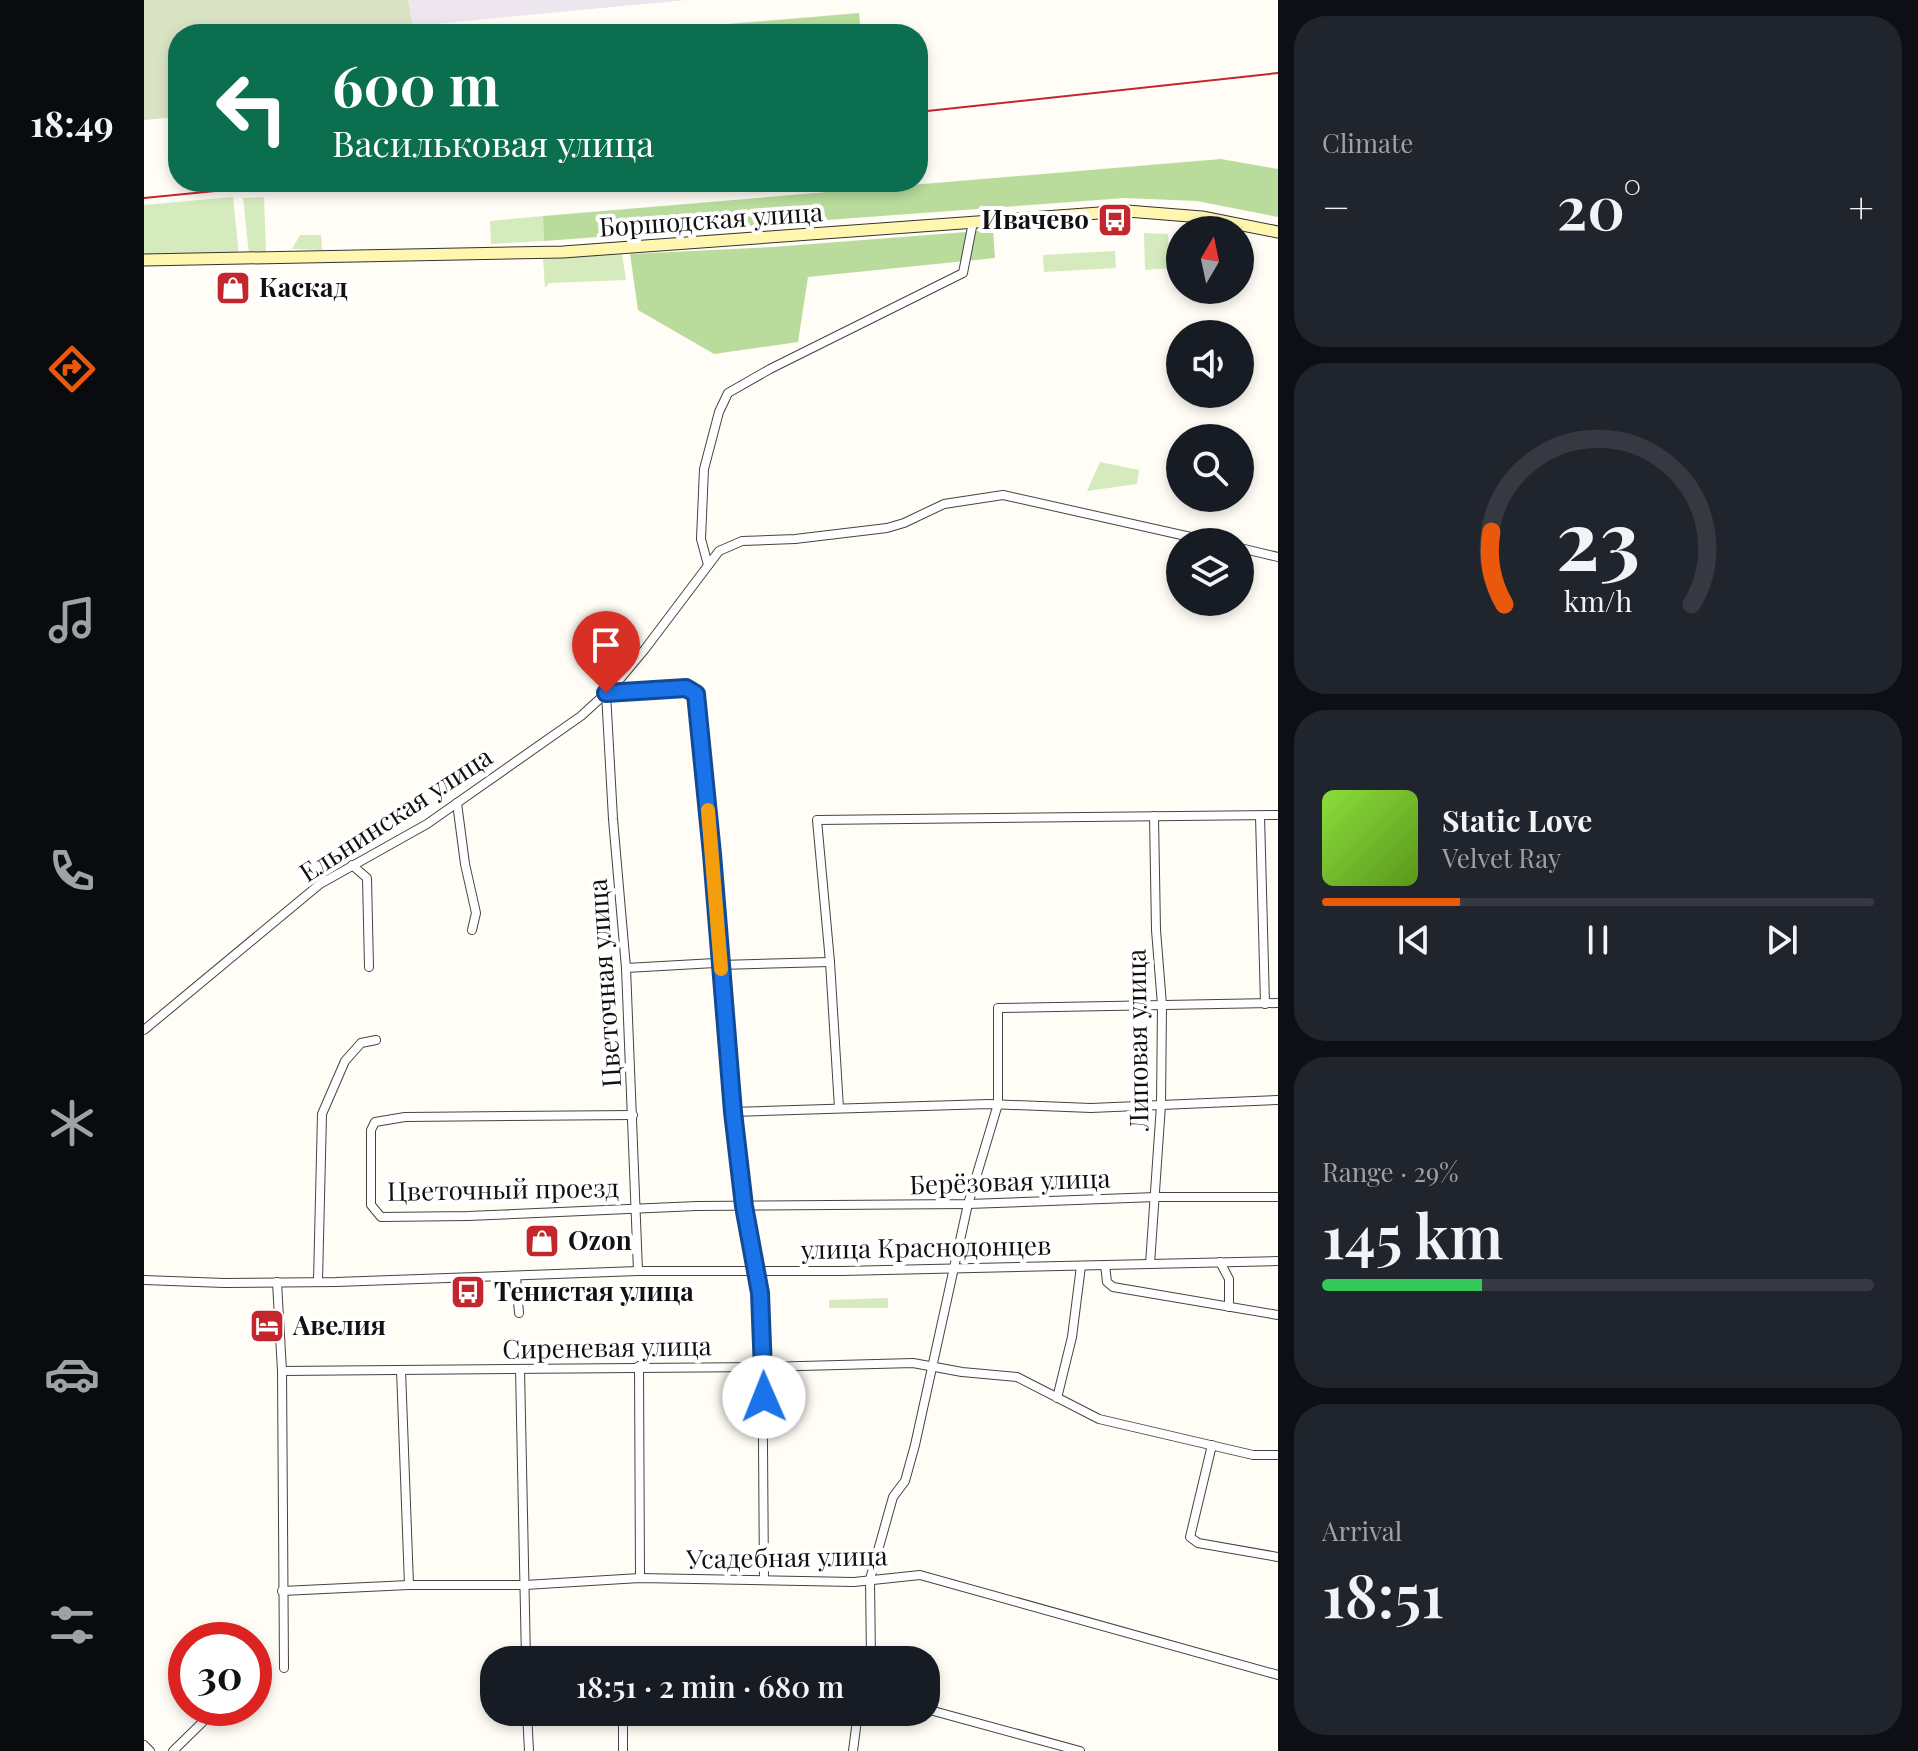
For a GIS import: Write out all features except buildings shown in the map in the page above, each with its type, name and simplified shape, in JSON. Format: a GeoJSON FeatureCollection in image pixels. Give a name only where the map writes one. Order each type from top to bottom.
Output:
{"type":"FeatureCollection","features":[{"type":"Feature","properties":{"kind":"street","name":"Боршодская улица"},"geometry":{"type":"LineString","coordinates":[[144,260],[563,252],[1127,211],[1202,217],[1278,232]]}},
{"type":"Feature","properties":{"kind":"street"},"geometry":{"type":"LineString","coordinates":[[708,565],[701,539],[704,469],[719,412],[728,393],[963,273],[973,222]]}},
{"type":"Feature","properties":{"kind":"street","name":"Ельнинская улица"},"geometry":{"type":"LineString","coordinates":[[144,1030],[320,884],[415,831],[571,724],[606,693],[645,649],[719,551],[742,541],[795,539],[887,528],[944,504],[1003,495],[1166,531]]}},
{"type":"Feature","properties":{"kind":"street"},"geometry":{"type":"LineString","coordinates":[[1254,551],[1278,557]]}},
{"type":"Feature","properties":{"kind":"street"},"geometry":{"type":"LineString","coordinates":[[606,693],[686,688],[696,694],[733,1112],[744,1206],[762,1309],[764,1580]]}},
{"type":"Feature","properties":{"kind":"street","name":"Цветочная улица"},"geometry":{"type":"LineString","coordinates":[[606,693],[626,968],[638,1271]]}},
{"type":"Feature","properties":{"kind":"street"},"geometry":{"type":"LineString","coordinates":[[457,803],[465,864],[476,913],[472,930]]}},
{"type":"Feature","properties":{"kind":"street"},"geometry":{"type":"LineString","coordinates":[[839,1108],[817,820],[1278,815]]}},
{"type":"Feature","properties":{"kind":"street","name":"Липовая улица"},"geometry":{"type":"LineString","coordinates":[[1150,1264],[1161,1105],[1162,1005],[1156,930],[1154,816]]}},
{"type":"Feature","properties":{"kind":"street"},"geometry":{"type":"LineString","coordinates":[[1260,816],[1265,1004]]}},
{"type":"Feature","properties":{"kind":"street"},"geometry":{"type":"LineString","coordinates":[[352,865],[367,878],[369,967]]}},
{"type":"Feature","properties":{"kind":"street"},"geometry":{"type":"LineString","coordinates":[[626,968],[830,962]]}},
{"type":"Feature","properties":{"kind":"street"},"geometry":{"type":"LineString","coordinates":[[871,1646],[870,1579],[893,1497],[905,1481],[968,1204],[998,1104],[998,1008],[1278,1003]]}},
{"type":"Feature","properties":{"kind":"street"},"geometry":{"type":"LineString","coordinates":[[318,1281],[322,1114],[345,1061],[361,1043],[376,1040]]}},
{"type":"Feature","properties":{"kind":"street"},"geometry":{"type":"LineString","coordinates":[[733,1112],[998,1104],[1091,1108],[1278,1100]]}},
{"type":"Feature","properties":{"kind":"street","name":"Цветочный проезд"},"geometry":{"type":"LineString","coordinates":[[633,1115],[405,1117],[375,1122],[371,1130],[371,1205],[381,1217],[744,1206]]}},
{"type":"Feature","properties":{"kind":"street","name":"Берёзовая улица"},"geometry":{"type":"LineString","coordinates":[[744,1206],[1278,1197]]}},
{"type":"Feature","properties":{"kind":"street","name":"улица Краснодонцев"},"geometry":{"type":"LineString","coordinates":[[144,1280],[224,1283],[638,1271],[953,1269],[1278,1261]]}},
{"type":"Feature","properties":{"kind":"street"},"geometry":{"type":"LineString","coordinates":[[1220,1262],[1229,1279],[1229,1307]]}},
{"type":"Feature","properties":{"kind":"street"},"geometry":{"type":"LineString","coordinates":[[1105,1265],[1107,1282],[1113,1287],[1278,1315]]}},
{"type":"Feature","properties":{"kind":"street"},"geometry":{"type":"LineString","coordinates":[[1057,1398],[1072,1337],[1081,1266]]}},
{"type":"Feature","properties":{"kind":"street"},"geometry":{"type":"LineString","coordinates":[[516,1276],[519,1313]]}},
{"type":"Feature","properties":{"kind":"street"},"geometry":{"type":"LineString","coordinates":[[277,1282],[282,1371],[284,1668]]}},
{"type":"Feature","properties":{"kind":"street","name":"Сиреневая улица"},"geometry":{"type":"LineString","coordinates":[[282,1371],[933,1365],[962,1372],[1017,1377],[1099,1419],[1253,1455],[1278,1455]]}},
{"type":"Feature","properties":{"kind":"street"},"geometry":{"type":"LineString","coordinates":[[639,1366],[640,1578]]}},
{"type":"Feature","properties":{"kind":"street"},"geometry":{"type":"LineString","coordinates":[[520,1369],[526,1646]]}},
{"type":"Feature","properties":{"kind":"street"},"geometry":{"type":"LineString","coordinates":[[401,1370],[409,1585]]}},
{"type":"Feature","properties":{"kind":"street"},"geometry":{"type":"LineString","coordinates":[[1212,1445],[1190,1537],[1198,1543],[1278,1557]]}},
{"type":"Feature","properties":{"kind":"street","name":"Усадебная улица"},"geometry":{"type":"LineString","coordinates":[[282,1591],[409,1585],[525,1585],[640,1578],[854,1582],[920,1575],[1278,1675]]}},
{"type":"Feature","properties":{"kind":"street"},"geometry":{"type":"LineString","coordinates":[[940,1713],[1080,1751]]}},
{"type":"Feature","properties":{"kind":"street"},"geometry":{"type":"LineString","coordinates":[[173,1751],[199,1726]]}},
{"type":"Feature","properties":{"kind":"street"},"geometry":{"type":"LineString","coordinates":[[528,1726],[529,1751]]}},
{"type":"Feature","properties":{"kind":"street"},"geometry":{"type":"LineString","coordinates":[[623,1726],[623,1751]]}},
{"type":"Feature","properties":{"kind":"street"},"geometry":{"type":"LineString","coordinates":[[853,1751],[856,1726]]}},
{"type":"Feature","properties":{"kind":"street"},"geometry":{"type":"LineString","coordinates":[[144,1745],[150,1751]]}},
{"type":"Feature","properties":{"kind":"shaded area"},"geometry":{"type":"Polygon","coordinates":[[[408,0],[686,0],[434,24],[413,24],[408,0]]]}},
{"type":"Feature","properties":{"kind":"green space"},"geometry":{"type":"Polygon","coordinates":[[[144,0],[408,0],[413,24],[168,24],[168,118],[144,120],[144,0]]]}},
{"type":"Feature","properties":{"kind":"green space"},"geometry":{"type":"Polygon","coordinates":[[[859,13],[860,24],[729,24],[859,13]]]}},
{"type":"Feature","properties":{"kind":"green space"},"geometry":{"type":"Polygon","coordinates":[[[1221,159],[1278,169],[1278,217],[1197,201],[1125,198],[544,241],[543,216],[828,192],[928,192],[928,184],[1221,159]]]}},
{"type":"Feature","properties":{"kind":"green space"},"geometry":{"type":"Polygon","coordinates":[[[233,197],[239,256],[144,256],[144,205],[233,197]]]}},
{"type":"Feature","properties":{"kind":"green space"},"geometry":{"type":"Polygon","coordinates":[[[264,197],[266,254],[249,255],[243,198],[264,197]]]}},
{"type":"Feature","properties":{"kind":"green space"},"geometry":{"type":"Polygon","coordinates":[[[543,216],[544,241],[491,244],[490,221],[543,216]]]}},
{"type":"Feature","properties":{"kind":"green space"},"geometry":{"type":"Polygon","coordinates":[[[993,230],[995,258],[808,277],[798,342],[714,354],[638,310],[630,254],[773,247],[993,230]]]}},
{"type":"Feature","properties":{"kind":"green space"},"geometry":{"type":"Polygon","coordinates":[[[1144,233],[1166,234],[1166,268],[1145,270],[1144,233]]]}},
{"type":"Feature","properties":{"kind":"green space"},"geometry":{"type":"Polygon","coordinates":[[[300,235],[321,235],[322,250],[292,249],[300,235]]]}},
{"type":"Feature","properties":{"kind":"green space"},"geometry":{"type":"Polygon","coordinates":[[[1115,251],[1116,268],[1044,272],[1043,255],[1115,251]]]}},
{"type":"Feature","properties":{"kind":"green space"},"geometry":{"type":"Polygon","coordinates":[[[622,254],[626,280],[549,283],[545,288],[543,259],[622,254]]]}},
{"type":"Feature","properties":{"kind":"green space"},"geometry":{"type":"Polygon","coordinates":[[[1100,462],[1139,470],[1137,484],[1087,491],[1100,462]]]}},
{"type":"Feature","properties":{"kind":"green space"},"geometry":{"type":"Polygon","coordinates":[[[888,1298],[888,1308],[829,1308],[829,1300],[888,1298]]]}},
{"type":"Feature","properties":{"kind":"railway"},"geometry":{"type":"LineString","coordinates":[[928,111],[1278,73]]}},
{"type":"Feature","properties":{"kind":"railway"},"geometry":{"type":"LineString","coordinates":[[144,198],[206,192]]}},
{"type":"Feature","properties":{"kind":"slow traffic"},"geometry":{"type":"LineString","coordinates":[[708,810],[721,969]]}},
{"type":"Feature","properties":{"kind":"place","name":"Ивачево"},"geometry":{"type":"Point","coordinates":[1115,220]}},
{"type":"Feature","properties":{"kind":"place","name":"Каскад"},"geometry":{"type":"Point","coordinates":[233,288]}},
{"type":"Feature","properties":{"kind":"place","name":"Ozon"},"geometry":{"type":"Point","coordinates":[542,1241]}},
{"type":"Feature","properties":{"kind":"place","name":"Тенистая улица"},"geometry":{"type":"Point","coordinates":[468,1292]}},
{"type":"Feature","properties":{"kind":"place","name":"Авелия"},"geometry":{"type":"Point","coordinates":[267,1326]}},
{"type":"Feature","properties":{"kind":"route"},"geometry":{"type":"LineString","coordinates":[[606,693],[686,688],[696,694],[733,1112],[744,1206],[762,1309],[764,1397]]}}]}
